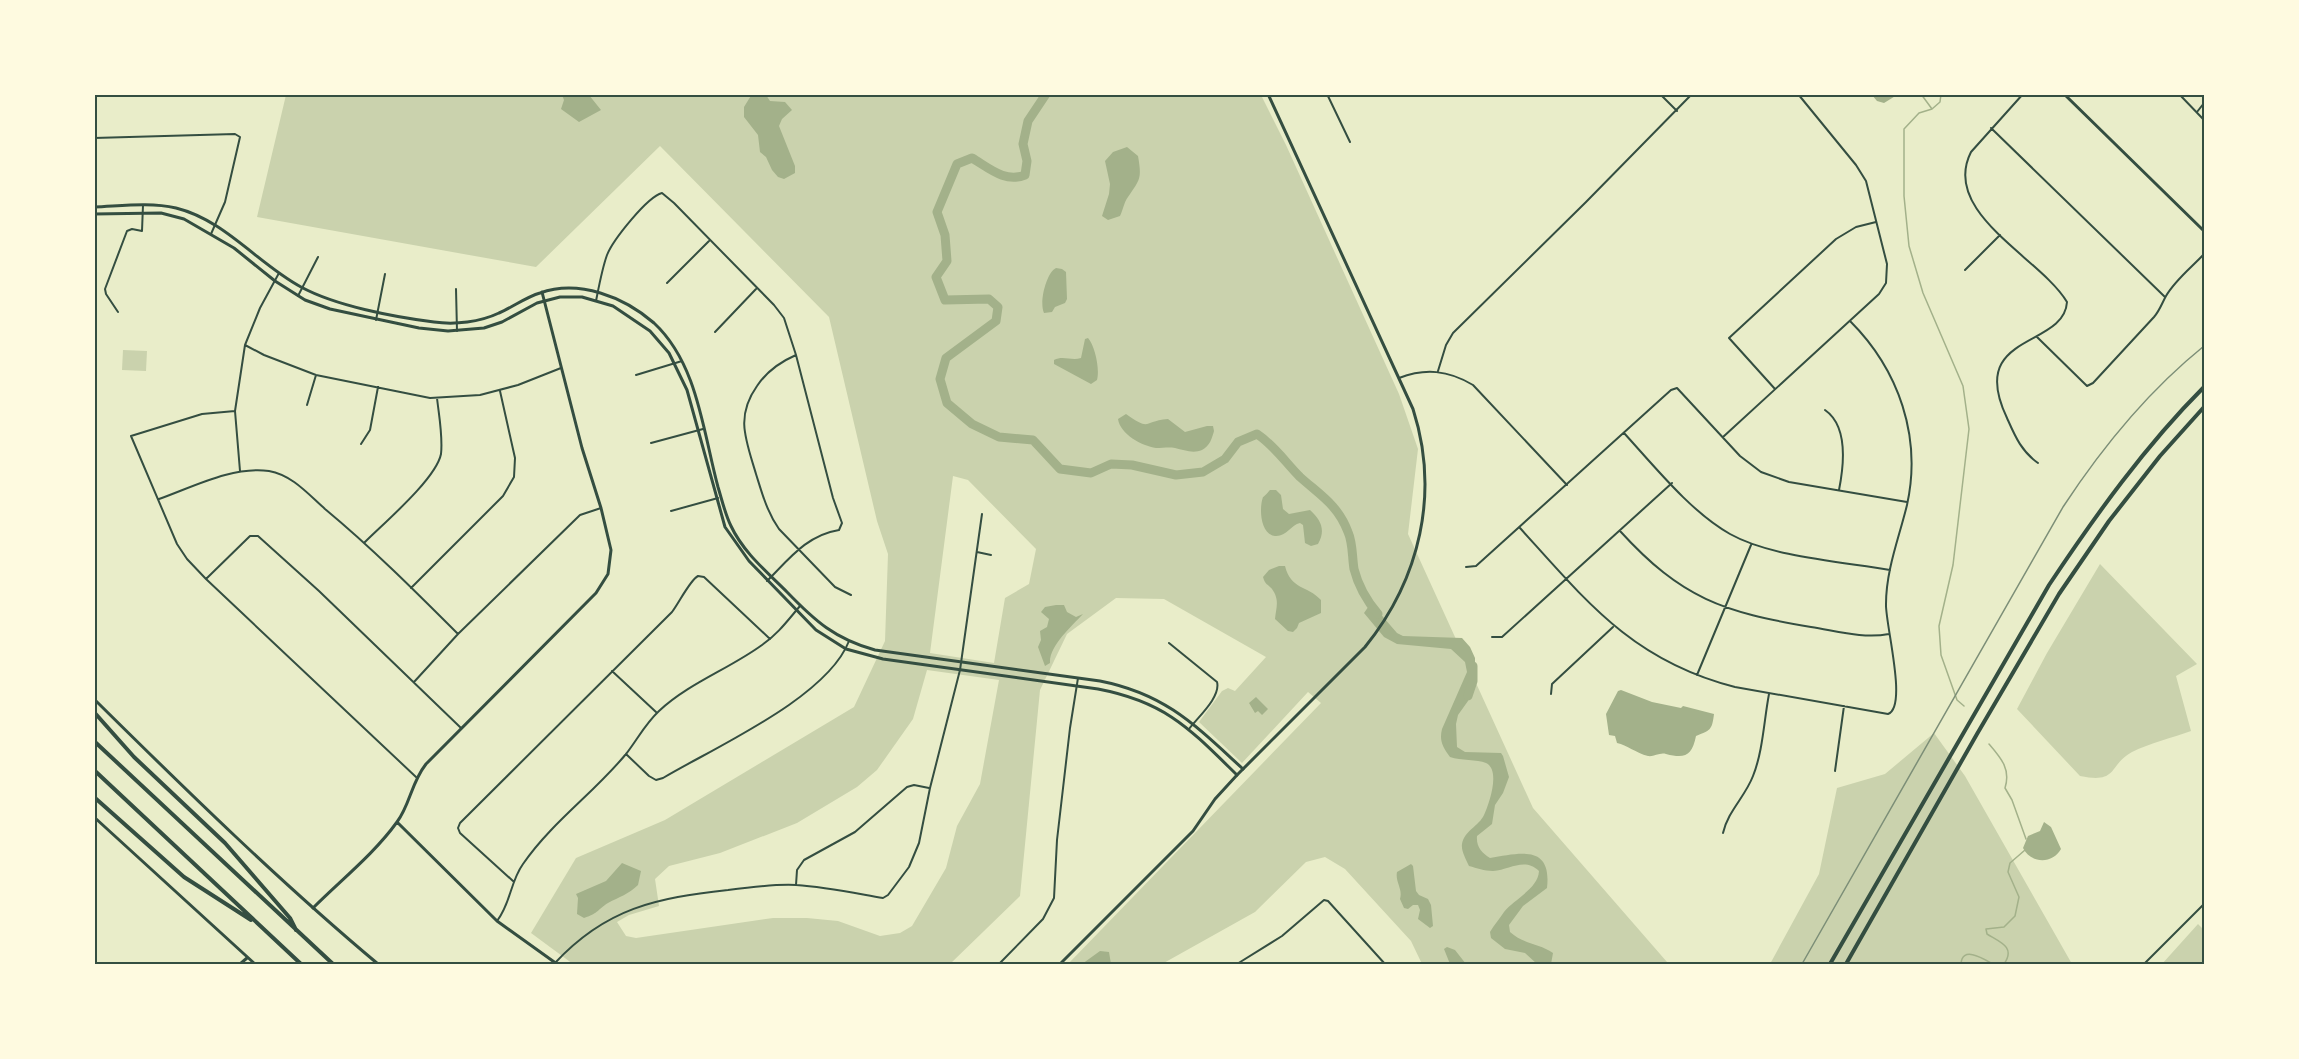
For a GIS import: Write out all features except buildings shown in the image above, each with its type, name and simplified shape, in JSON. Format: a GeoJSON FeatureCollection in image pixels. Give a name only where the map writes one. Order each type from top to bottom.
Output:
{"type":"FeatureCollection","features":[{"type":"Feature","properties":{"kind":"main road"},"geometry":{"type":"LineString","coordinates":[[1830,964],[2049,585],[2078,541],[2155,442],[2205,387]]}},
{"type":"Feature","properties":{"kind":"main road"},"geometry":{"type":"LineString","coordinates":[[1846,964],[2059,594],[2109,521],[2160,456],[2205,407]]}},
{"type":"Feature","properties":{"kind":"main road"},"geometry":{"type":"LineString","coordinates":[[94,712],[134,757],[229,847],[290,918],[298,934]]}},
{"type":"Feature","properties":{"kind":"main road"},"geometry":{"type":"LineString","coordinates":[[94,741],[298,934],[333,964]]}},
{"type":"Feature","properties":{"kind":"main road"},"geometry":{"type":"LineString","coordinates":[[94,770],[301,964]]}},
{"type":"Feature","properties":{"kind":"main road"},"geometry":{"type":"LineString","coordinates":[[94,797],[184,877],[259,925]]}},
{"type":"Feature","properties":{"kind":"street"},"geometry":{"type":"LineString","coordinates":[[1060,964],[1193,831],[1215,800],[1237,775],[1365,647],[1383,626],[1408,577],[1419,543],[1424,513],[1424,452],[1413,410],[1268,94]]}},
{"type":"Feature","properties":{"kind":"street"},"geometry":{"type":"LineString","coordinates":[[1327,94],[1350,142]]}},
{"type":"Feature","properties":{"kind":"street"},"geometry":{"type":"LineString","coordinates":[[1660,94],[1677,111]]}},
{"type":"Feature","properties":{"kind":"street"},"geometry":{"type":"LineString","coordinates":[[1438,372],[1446,345],[1453,333],[1692,94]]}},
{"type":"Feature","properties":{"kind":"street"},"geometry":{"type":"LineString","coordinates":[[1723,437],[1880,294],[1888,274],[1887,259],[1864,176],[1798,94]]}},
{"type":"Feature","properties":{"kind":"street"},"geometry":{"type":"LineString","coordinates":[[2023,94],[1971,152],[1965,163],[1965,187],[1970,200],[2000,235],[2067,302],[2067,309],[2063,315],[2037,337],[2022,344],[2003,360],[1997,388],[1999,400],[2021,447],[2025,454],[2038,463]]}},
{"type":"Feature","properties":{"kind":"street"},"geometry":{"type":"LineString","coordinates":[[2064,94],[2205,231]]}},
{"type":"Feature","properties":{"kind":"street"},"geometry":{"type":"LineString","coordinates":[[2179,94],[2205,120]]}},
{"type":"Feature","properties":{"kind":"street"},"geometry":{"type":"LineString","coordinates":[[2197,112],[2205,103]]}},
{"type":"Feature","properties":{"kind":"street"},"geometry":{"type":"LineString","coordinates":[[1991,128],[2165,297]]}},
{"type":"Feature","properties":{"kind":"street"},"geometry":{"type":"LineString","coordinates":[[94,138],[235,134],[240,137],[225,202],[211,234]]}},
{"type":"Feature","properties":{"kind":"street"},"geometry":{"type":"LineString","coordinates":[[597,301],[607,255],[613,244],[651,199],[662,194],[674,203],[784,318],[833,498],[841,514],[842,523],[838,530],[823,532],[813,537],[767,581]]}},
{"type":"Feature","properties":{"kind":"street"},"geometry":{"type":"LineString","coordinates":[[94,207],[143,205],[178,208],[215,227],[302,288],[330,300],[429,321],[480,320],[543,292],[575,288],[598,292],[635,309],[671,341],[682,361],[695,396],[730,526],[736,536],[772,576],[817,622],[849,641],[875,650],[1078,678],[1115,684],[1136,691],[1156,699],[1193,723],[1243,769]]}},
{"type":"Feature","properties":{"kind":"street"},"geometry":{"type":"LineString","coordinates":[[118,312],[105,289],[127,231],[132,229],[142,231],[143,205]]}},
{"type":"Feature","properties":{"kind":"street"},"geometry":{"type":"LineString","coordinates":[[94,214],[171,215],[195,224],[234,248],[298,296],[322,307],[376,320],[438,331],[484,328],[545,301],[571,296],[597,301],[626,313],[650,331],[675,363],[687,390],[716,499],[731,537],[767,581],[816,630],[846,648],[883,659],[1115,692],[1165,712],[1189,729],[1237,775]]}},
{"type":"Feature","properties":{"kind":"street"},"geometry":{"type":"LineString","coordinates":[[1775,389],[1729,338],[1840,236],[1856,227],[1877,221]]}},
{"type":"Feature","properties":{"kind":"street"},"geometry":{"type":"LineString","coordinates":[[1965,270],[2000,235]]}},
{"type":"Feature","properties":{"kind":"street"},"geometry":{"type":"LineString","coordinates":[[667,283],[709,241]]}},
{"type":"Feature","properties":{"kind":"street"},"geometry":{"type":"LineString","coordinates":[[2037,337],[2087,386],[2093,383],[2154,317],[2177,281],[2205,254]]}},
{"type":"Feature","properties":{"kind":"street"},"geometry":{"type":"LineString","coordinates":[[298,296],[318,256]]}},
{"type":"Feature","properties":{"kind":"street"},"geometry":{"type":"LineString","coordinates":[[240,472],[235,411],[245,345],[260,308],[279,273]]}},
{"type":"Feature","properties":{"kind":"street"},"geometry":{"type":"LineString","coordinates":[[376,320],[385,274]]}},
{"type":"Feature","properties":{"kind":"street"},"geometry":{"type":"LineString","coordinates":[[456,289],[457,331]]}},
{"type":"Feature","properties":{"kind":"street"},"geometry":{"type":"LineString","coordinates":[[715,332],[756,289]]}},
{"type":"Feature","properties":{"kind":"street"},"geometry":{"type":"LineString","coordinates":[[313,908],[372,851],[397,822],[404,812],[416,777],[426,764],[604,584],[610,568],[612,550],[582,448],[543,292]]}},
{"type":"Feature","properties":{"kind":"street"},"geometry":{"type":"LineString","coordinates":[[1520,528],[1593,609],[1646,650],[1697,675],[1725,684],[1769,694],[1888,714],[1892,712],[1897,693],[1886,604],[1890,570],[1907,502],[1912,451],[1905,410],[1896,387],[1883,362],[1866,338],[1850,321]]}},
{"type":"Feature","properties":{"kind":"street"},"geometry":{"type":"LineString","coordinates":[[245,345],[264,355],[316,375],[437,398],[462,398],[518,385],[561,368]]}},
{"type":"Feature","properties":{"kind":"street"},"geometry":{"type":"LineString","coordinates":[[796,356],[783,361],[764,376],[744,408],[744,426],[771,518],[836,587],[851,595]]}},
{"type":"Feature","properties":{"kind":"street"},"geometry":{"type":"LineString","coordinates":[[636,375],[682,361]]}},
{"type":"Feature","properties":{"kind":"street"},"geometry":{"type":"LineString","coordinates":[[1399,378],[1414,372],[1438,372],[1458,377],[1479,389],[1567,485]]}},
{"type":"Feature","properties":{"kind":"street"},"geometry":{"type":"LineString","coordinates":[[307,405],[316,375]]}},
{"type":"Feature","properties":{"kind":"street"},"geometry":{"type":"LineString","coordinates":[[361,444],[370,430],[378,387]]}},
{"type":"Feature","properties":{"kind":"street"},"geometry":{"type":"LineString","coordinates":[[1466,567],[1476,566],[1671,390],[1677,388],[1748,463],[1770,476],[1789,482],[1907,502]]}},
{"type":"Feature","properties":{"kind":"street"},"geometry":{"type":"LineString","coordinates":[[411,588],[503,496],[514,477],[515,458],[500,389]]}},
{"type":"Feature","properties":{"kind":"street"},"geometry":{"type":"LineString","coordinates":[[364,542],[413,494],[438,462],[441,437],[437,398]]}},
{"type":"Feature","properties":{"kind":"street"},"geometry":{"type":"LineString","coordinates":[[1825,410],[1836,422],[1841,442],[1843,462],[1839,490]]}},
{"type":"Feature","properties":{"kind":"street"},"geometry":{"type":"LineString","coordinates":[[235,411],[202,414],[131,436],[177,544],[187,559],[206,579],[416,777]]}},
{"type":"Feature","properties":{"kind":"street"},"geometry":{"type":"LineString","coordinates":[[651,443],[703,429]]}},
{"type":"Feature","properties":{"kind":"street"},"geometry":{"type":"LineString","coordinates":[[1624,433],[1699,513],[1731,534],[1751,543],[1782,552],[1890,570]]}},
{"type":"Feature","properties":{"kind":"street"},"geometry":{"type":"LineString","coordinates":[[159,499],[227,474],[271,472],[288,477],[364,542],[458,634]]}},
{"type":"Feature","properties":{"kind":"street"},"geometry":{"type":"LineString","coordinates":[[1492,637],[1502,637],[1672,483]]}},
{"type":"Feature","properties":{"kind":"street"},"geometry":{"type":"LineString","coordinates":[[671,511],[721,497]]}},
{"type":"Feature","properties":{"kind":"street"},"geometry":{"type":"LineString","coordinates":[[414,682],[458,634],[580,515],[601,508]]}},
{"type":"Feature","properties":{"kind":"street"},"geometry":{"type":"LineString","coordinates":[[397,822],[497,921],[556,964],[573,944],[604,921],[644,904],[715,891],[796,885],[883,897],[888,895],[913,861],[962,661],[982,514]]}},
{"type":"Feature","properties":{"kind":"street"},"geometry":{"type":"LineString","coordinates":[[1620,531],[1663,574],[1725,608],[1764,619],[1859,635],[1889,634]]}},
{"type":"Feature","properties":{"kind":"street"},"geometry":{"type":"LineString","coordinates":[[206,579],[250,536],[258,536],[461,728]]}},
{"type":"Feature","properties":{"kind":"street"},"geometry":{"type":"LineString","coordinates":[[1697,675],[1751,543]]}},
{"type":"Feature","properties":{"kind":"street"},"geometry":{"type":"LineString","coordinates":[[977,552],[991,555]]}},
{"type":"Feature","properties":{"kind":"street"},"geometry":{"type":"LineString","coordinates":[[513,881],[476,849],[458,828],[459,823],[672,612],[696,577],[704,577],[718,588],[770,639]]}},
{"type":"Feature","properties":{"kind":"street"},"geometry":{"type":"LineString","coordinates":[[497,921],[505,911],[518,871],[538,843],[626,754],[639,733],[657,713],[681,693],[770,639],[800,606]]}},
{"type":"Feature","properties":{"kind":"street"},"geometry":{"type":"LineString","coordinates":[[1551,694],[1552,684],[1614,626]]}},
{"type":"Feature","properties":{"kind":"street"},"geometry":{"type":"LineString","coordinates":[[626,754],[649,776],[656,780],[663,778],[801,697],[824,678],[843,656],[849,641]]}},
{"type":"Feature","properties":{"kind":"street"},"geometry":{"type":"LineString","coordinates":[[1169,643],[1219,685],[1216,694],[1189,729]]}},
{"type":"Feature","properties":{"kind":"street"},"geometry":{"type":"LineString","coordinates":[[612,671],[657,713]]}},
{"type":"Feature","properties":{"kind":"street"},"geometry":{"type":"LineString","coordinates":[[999,964],[1043,919],[1054,898],[1058,829],[1078,678]]}},
{"type":"Feature","properties":{"kind":"street"},"geometry":{"type":"LineString","coordinates":[[1723,833],[1727,818],[1741,799],[1754,773],[1769,694]]}},
{"type":"Feature","properties":{"kind":"street"},"geometry":{"type":"LineString","coordinates":[[94,699],[153,758],[313,908],[378,964]]}},
{"type":"Feature","properties":{"kind":"street"},"geometry":{"type":"LineString","coordinates":[[1835,771],[1844,706]]}},
{"type":"Feature","properties":{"kind":"street"},"geometry":{"type":"LineString","coordinates":[[796,885],[797,870],[804,860],[855,832],[907,787],[914,785],[930,788]]}},
{"type":"Feature","properties":{"kind":"street"},"geometry":{"type":"LineString","coordinates":[[94,817],[255,964]]}},
{"type":"Feature","properties":{"kind":"street"},"geometry":{"type":"LineString","coordinates":[[1237,964],[1282,936],[1320,902],[1329,901],[1385,964]]}},
{"type":"Feature","properties":{"kind":"street"},"geometry":{"type":"LineString","coordinates":[[2145,964],[2205,904]]}},
{"type":"Feature","properties":{"kind":"street"},"geometry":{"type":"LineString","coordinates":[[240,964],[247,958]]}},
{"type":"Feature","properties":{"kind":"shaded area"},"geometry":{"type":"Polygon","coordinates":[[[752,94],[766,95],[770,101],[785,102],[792,110],[782,119],[779,126],[795,166],[795,173],[784,179],[778,177],[766,157],[760,152],[758,135],[744,117],[744,107],[752,94]]]}},
{"type":"Feature","properties":{"kind":"shaded area"},"geometry":{"type":"Polygon","coordinates":[[[286,95],[1261,95],[1399,394],[1418,449],[1408,534],[1533,808],[1667,962],[1674,964],[1422,964],[1411,941],[1345,869],[1325,857],[1306,862],[1255,912],[1162,964],[1068,964],[1321,703],[1308,692],[1242,763],[1199,722],[1222,691],[1228,688],[1235,691],[1266,657],[1164,599],[1116,598],[1067,634],[1040,690],[1020,896],[950,964],[573,964],[531,933],[576,858],[665,820],[854,707],[885,641],[888,554],[877,521],[829,317],[660,146],[536,267],[257,217],[286,95]],[[953,476],[930,653],[994,663],[1005,598],[1029,584],[1036,549],[968,480],[953,476]],[[927,670],[913,719],[877,770],[857,787],[797,823],[720,853],[669,866],[655,879],[659,906],[629,915],[617,922],[626,936],[636,938],[773,918],[838,921],[880,936],[900,933],[912,926],[946,868],[957,826],[980,784],[999,680],[927,670]]]}},
{"type":"Feature","properties":{"kind":"shaded area"},"geometry":{"type":"Polygon","coordinates":[[[562,95],[589,95],[601,110],[579,122],[561,109],[564,100],[562,95]]]}},
{"type":"Feature","properties":{"kind":"shaded area"},"geometry":{"type":"Polygon","coordinates":[[[1872,95],[1897,95],[1884,103],[1877,101],[1872,95]]]}},
{"type":"Feature","properties":{"kind":"shaded area"},"geometry":{"type":"Polygon","coordinates":[[[1127,147],[1138,156],[1139,178],[1125,201],[1120,216],[1108,220],[1102,216],[1110,184],[1105,161],[1113,152],[1127,147]]]}},
{"type":"Feature","properties":{"kind":"shaded area"},"geometry":{"type":"Polygon","coordinates":[[[1056,268],[1066,272],[1067,299],[1065,303],[1055,307],[1052,312],[1044,313],[1042,302],[1044,289],[1049,276],[1056,268]]]}},
{"type":"Feature","properties":{"kind":"shaded area"},"geometry":{"type":"Polygon","coordinates":[[[1088,338],[1095,352],[1098,370],[1097,380],[1091,384],[1054,364],[1054,360],[1057,359],[1081,358],[1085,339],[1088,338]]]}},
{"type":"Feature","properties":{"kind":"shaded area"},"geometry":{"type":"Polygon","coordinates":[[[123,350],[147,351],[146,371],[122,370],[123,350]]]}},
{"type":"Feature","properties":{"kind":"shaded area"},"geometry":{"type":"Polygon","coordinates":[[[1126,414],[1144,424],[1168,419],[1185,432],[1207,426],[1213,426],[1214,431],[1209,444],[1199,451],[1156,448],[1138,442],[1123,430],[1118,419],[1126,414]]]}},
{"type":"Feature","properties":{"kind":"shaded area"},"geometry":{"type":"Polygon","coordinates":[[[1270,490],[1276,490],[1281,495],[1283,509],[1289,514],[1310,510],[1314,514],[1322,530],[1318,544],[1311,546],[1305,543],[1303,525],[1300,523],[1279,536],[1266,531],[1261,507],[1263,497],[1270,490]]]}},
{"type":"Feature","properties":{"kind":"shaded area"},"geometry":{"type":"Polygon","coordinates":[[[2100,564],[2197,664],[2176,676],[2191,731],[2132,752],[2119,762],[2112,772],[2092,778],[2080,776],[2017,709],[2100,564]]]}},
{"type":"Feature","properties":{"kind":"shaded area"},"geometry":{"type":"Polygon","coordinates":[[[1285,566],[1295,583],[1321,600],[1321,613],[1299,623],[1293,632],[1288,631],[1275,619],[1276,597],[1263,577],[1269,570],[1285,566]]]}},
{"type":"Feature","properties":{"kind":"shaded area"},"geometry":{"type":"Polygon","coordinates":[[[1371,603],[1397,633],[1403,636],[1462,638],[1470,647],[1475,658],[1475,668],[1468,701],[1458,715],[1457,747],[1465,752],[1501,753],[1509,777],[1495,805],[1492,824],[1477,836],[1477,843],[1482,852],[1490,858],[1512,854],[1532,855],[1544,864],[1547,888],[1523,906],[1509,925],[1510,932],[1515,936],[1553,953],[1551,964],[1537,964],[1525,953],[1505,949],[1491,938],[1490,932],[1508,907],[1535,883],[1539,871],[1528,865],[1517,865],[1493,871],[1469,866],[1463,852],[1463,839],[1482,819],[1486,810],[1493,780],[1493,773],[1486,763],[1450,757],[1441,740],[1442,729],[1467,672],[1465,662],[1451,649],[1397,644],[1384,637],[1364,613],[1371,603]]]}},
{"type":"Feature","properties":{"kind":"shaded area"},"geometry":{"type":"Polygon","coordinates":[[[1064,605],[1067,612],[1076,617],[1083,614],[1057,643],[1050,663],[1045,666],[1038,647],[1041,640],[1040,631],[1047,627],[1049,619],[1041,612],[1045,607],[1064,605]]]}},
{"type":"Feature","properties":{"kind":"shaded area"},"geometry":{"type":"Polygon","coordinates":[[[1621,690],[1652,702],[1681,708],[1683,706],[1714,714],[1711,727],[1696,736],[1690,752],[1683,756],[1662,754],[1648,756],[1640,753],[1617,743],[1615,736],[1609,735],[1606,714],[1618,691],[1621,690]]]}},
{"type":"Feature","properties":{"kind":"shaded area"},"geometry":{"type":"Polygon","coordinates":[[[1256,697],[1268,709],[1262,715],[1258,711],[1255,713],[1249,703],[1256,697]]]}},
{"type":"Feature","properties":{"kind":"shaded area"},"geometry":{"type":"Polygon","coordinates":[[[1934,733],[1965,776],[2072,964],[1770,964],[1819,874],[1837,788],[1885,774],[1934,733]]]}},
{"type":"Feature","properties":{"kind":"shaded area"},"geometry":{"type":"Polygon","coordinates":[[[2044,822],[2051,827],[2061,849],[2053,857],[2042,860],[2031,857],[2023,848],[2028,836],[2040,831],[2044,822]]]}},
{"type":"Feature","properties":{"kind":"shaded area"},"geometry":{"type":"Polygon","coordinates":[[[622,863],[641,871],[638,885],[593,914],[584,918],[577,914],[576,894],[606,881],[622,863]]]}},
{"type":"Feature","properties":{"kind":"shaded area"},"geometry":{"type":"Polygon","coordinates":[[[1411,864],[1416,891],[1428,899],[1431,905],[1433,926],[1430,928],[1418,919],[1420,910],[1418,905],[1413,905],[1408,909],[1404,908],[1400,899],[1397,872],[1411,864]]]}},
{"type":"Feature","properties":{"kind":"shaded area"},"geometry":{"type":"Polygon","coordinates":[[[2198,924],[2204,930],[2204,964],[2162,964],[2198,924]]]}},
{"type":"Feature","properties":{"kind":"shaded area"},"geometry":{"type":"Polygon","coordinates":[[[1447,947],[1455,950],[1466,964],[1450,964],[1444,949],[1447,947]]]}},
{"type":"Feature","properties":{"kind":"shaded area"},"geometry":{"type":"Polygon","coordinates":[[[1100,951],[1109,952],[1111,964],[1082,964],[1100,951]]]}},
{"type":"Feature","properties":{"kind":"waterway"},"geometry":{"type":"LineString","coordinates":[[1046,94],[1028,121],[1023,144],[1027,161],[1025,175],[1004,176],[972,158],[957,164],[937,212],[945,235],[947,261],[936,277],[945,300],[989,299],[998,307],[996,321],[946,358],[940,379],[947,403],[972,424],[999,437],[1033,440],[1060,469],[1091,473],[1111,464],[1132,465],[1176,475],[1203,472],[1225,459],[1238,442],[1257,434],[1328,501],[1339,515],[1350,536],[1354,569],[1358,581],[1378,614]]}},
{"type":"Feature","properties":{"kind":"waterway"},"geometry":{"type":"LineString","coordinates":[[1921,94],[1932,109],[1940,102],[1941,94]]}},
{"type":"Feature","properties":{"kind":"waterway"},"geometry":{"type":"LineString","coordinates":[[1932,109],[1919,113],[1904,129],[1904,196],[1909,246],[1923,293],[1963,386],[1969,429],[1953,565],[1939,626],[1941,655],[1957,700],[1964,706]]}},
{"type":"Feature","properties":{"kind":"waterway"},"geometry":{"type":"LineString","coordinates":[[1468,696],[1473,681],[1473,666]]}},
{"type":"Feature","properties":{"kind":"waterway"},"geometry":{"type":"LineString","coordinates":[[1989,744],[2006,769],[2005,788],[2012,800],[2026,839]]}},
{"type":"Feature","properties":{"kind":"waterway"},"geometry":{"type":"LineString","coordinates":[[1997,964],[2004,964],[2007,949],[1987,934],[1986,929],[2004,927],[2015,916],[2019,897],[2008,872],[2010,863],[2025,850]]}},
{"type":"Feature","properties":{"kind":"waterway"},"geometry":{"type":"LineString","coordinates":[[1961,964],[1962,958],[1969,954],[1993,964]]}},
{"type":"Feature","properties":{"kind":"railway"},"geometry":{"type":"LineString","coordinates":[[1802,964],[2063,507],[2127,421],[2164,382],[2204,346]]}}]}
